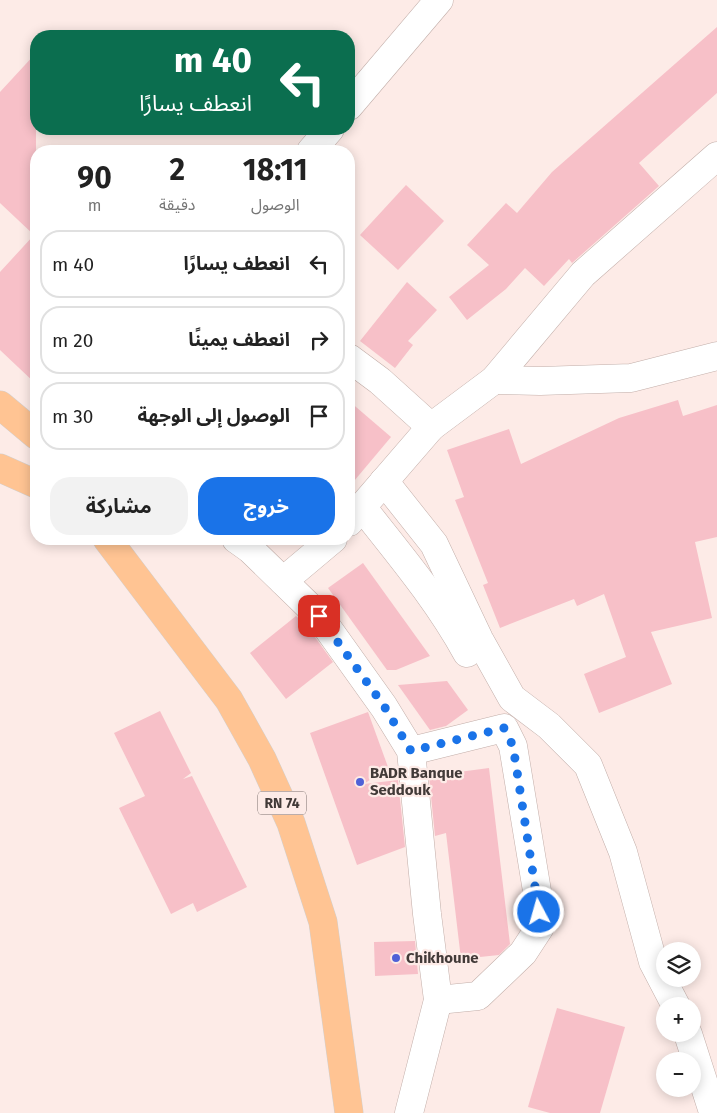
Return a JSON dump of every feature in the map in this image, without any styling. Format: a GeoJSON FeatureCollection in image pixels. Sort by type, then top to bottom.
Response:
{"type":"FeatureCollection","features":[{"type":"Feature","properties":{"kind":"main road"},"geometry":{"type":"LineString","coordinates":[[0,405],[30,430]]}},
{"type":"Feature","properties":{"kind":"main road"},"geometry":{"type":"LineString","coordinates":[[0,468],[30,481]]}},
{"type":"Feature","properties":{"kind":"main road","name":"RN 74"},"geometry":{"type":"LineString","coordinates":[[112,545],[229,700],[262,759],[291,822],[323,922],[349,1113]]}},
{"type":"Feature","properties":{"kind":"street"},"geometry":{"type":"LineString","coordinates":[[355,99],[439,0]]}},
{"type":"Feature","properties":{"kind":"street"},"geometry":{"type":"LineString","coordinates":[[316,145],[325,135]]}},
{"type":"Feature","properties":{"kind":"street"},"geometry":{"type":"LineString","coordinates":[[438,1000],[478,996],[523,953],[540,926],[538,897],[513,746],[494,701],[451,623],[408,564],[355,514],[431,427],[494,380],[584,274],[717,156]]}},
{"type":"Feature","properties":{"kind":"street"},"geometry":{"type":"LineString","coordinates":[[494,380],[540,381],[631,378],[717,356]]}},
{"type":"Feature","properties":{"kind":"street"},"geometry":{"type":"LineString","coordinates":[[355,362],[380,381],[431,427]]}},
{"type":"Feature","properties":{"kind":"street"},"geometry":{"type":"LineString","coordinates":[[384,481],[434,544],[479,639],[512,698],[549,726],[588,766],[622,852],[654,962],[672,997]]}},
{"type":"Feature","properties":{"kind":"street"},"geometry":{"type":"LineString","coordinates":[[244,545],[319,616],[384,706],[411,751],[427,914],[438,1000],[409,1113]]}},
{"type":"Feature","properties":{"kind":"street"},"geometry":{"type":"LineString","coordinates":[[283,581],[326,545]]}},
{"type":"Feature","properties":{"kind":"street"},"geometry":{"type":"LineString","coordinates":[[411,751],[504,728]]}},
{"type":"Feature","properties":{"kind":"street"},"geometry":{"type":"LineString","coordinates":[[690,1042],[712,1113],[717,1111]]}},
{"type":"Feature","properties":{"kind":"building"},"geometry":{"type":"Polygon","coordinates":[[[717,27],[717,93],[639,163],[659,186],[572,263],[569,259],[544,286],[525,268],[506,289],[467,320],[449,297],[489,265],[467,245],[506,203],[517,213],[552,172],[717,27]]]}},
{"type":"Feature","properties":{"kind":"building"},"geometry":{"type":"Polygon","coordinates":[[[30,60],[30,135],[36,135],[36,145],[30,145],[30,231],[0,203],[0,92],[30,60]]]}},
{"type":"Feature","properties":{"kind":"building"},"geometry":{"type":"Polygon","coordinates":[[[406,185],[444,221],[398,270],[360,235],[406,185]]]}},
{"type":"Feature","properties":{"kind":"building"},"geometry":{"type":"Polygon","coordinates":[[[30,239],[30,378],[0,350],[0,272],[30,239]]]}},
{"type":"Feature","properties":{"kind":"building"},"geometry":{"type":"Polygon","coordinates":[[[407,282],[437,310],[408,341],[413,345],[395,368],[360,341],[407,282]]]}},
{"type":"Feature","properties":{"kind":"building"},"geometry":{"type":"Polygon","coordinates":[[[678,400],[683,416],[717,405],[717,537],[695,542],[712,618],[651,632],[672,684],[599,713],[584,674],[626,657],[604,594],[577,606],[574,599],[500,628],[483,585],[488,583],[455,500],[464,497],[447,450],[509,429],[521,464],[619,418],[678,400]]]}},
{"type":"Feature","properties":{"kind":"building"},"geometry":{"type":"Polygon","coordinates":[[[355,406],[391,437],[355,480],[355,406]]]}},
{"type":"Feature","properties":{"kind":"building"},"geometry":{"type":"Polygon","coordinates":[[[363,563],[430,656],[396,670],[387,670],[328,588],[363,563]]]}},
{"type":"Feature","properties":{"kind":"building"},"geometry":{"type":"Polygon","coordinates":[[[296,616],[307,626],[333,662],[286,699],[250,653],[296,616]]]}},
{"type":"Feature","properties":{"kind":"building"},"geometry":{"type":"Polygon","coordinates":[[[447,681],[468,710],[446,726],[430,730],[398,685],[447,681]]]}},
{"type":"Feature","properties":{"kind":"building"},"geometry":{"type":"Polygon","coordinates":[[[160,711],[191,773],[183,779],[192,776],[247,887],[197,912],[193,903],[171,914],[119,808],[145,796],[114,733],[160,711]]]}},
{"type":"Feature","properties":{"kind":"building","name":"BADR Banque Seddouk"},"geometry":{"type":"Polygon","coordinates":[[[368,712],[388,767],[364,784],[398,780],[405,847],[357,865],[310,733],[368,712]]]}},
{"type":"Feature","properties":{"kind":"building"},"geometry":{"type":"Polygon","coordinates":[[[489,768],[510,944],[499,955],[461,959],[446,833],[435,836],[429,776],[489,768]]]}},
{"type":"Feature","properties":{"kind":"building","name":"Chikhoune"},"geometry":{"type":"Polygon","coordinates":[[[415,941],[418,974],[375,976],[374,942],[415,941]]]}},
{"type":"Feature","properties":{"kind":"building"},"geometry":{"type":"Polygon","coordinates":[[[557,1008],[625,1027],[600,1113],[550,1113],[528,1107],[557,1008]]]}},
{"type":"Feature","properties":{"kind":"place","name":"BADR Banque Seddouk"},"geometry":{"type":"Point","coordinates":[360,782]}},
{"type":"Feature","properties":{"kind":"place","name":"Chikhoune"},"geometry":{"type":"Point","coordinates":[396,958]}},
{"type":"Feature","properties":{"kind":"route"},"geometry":{"type":"LineString","coordinates":[[319,616],[384,706],[411,751],[443,744],[488,730],[504,728],[513,746],[539,912]]}}]}
